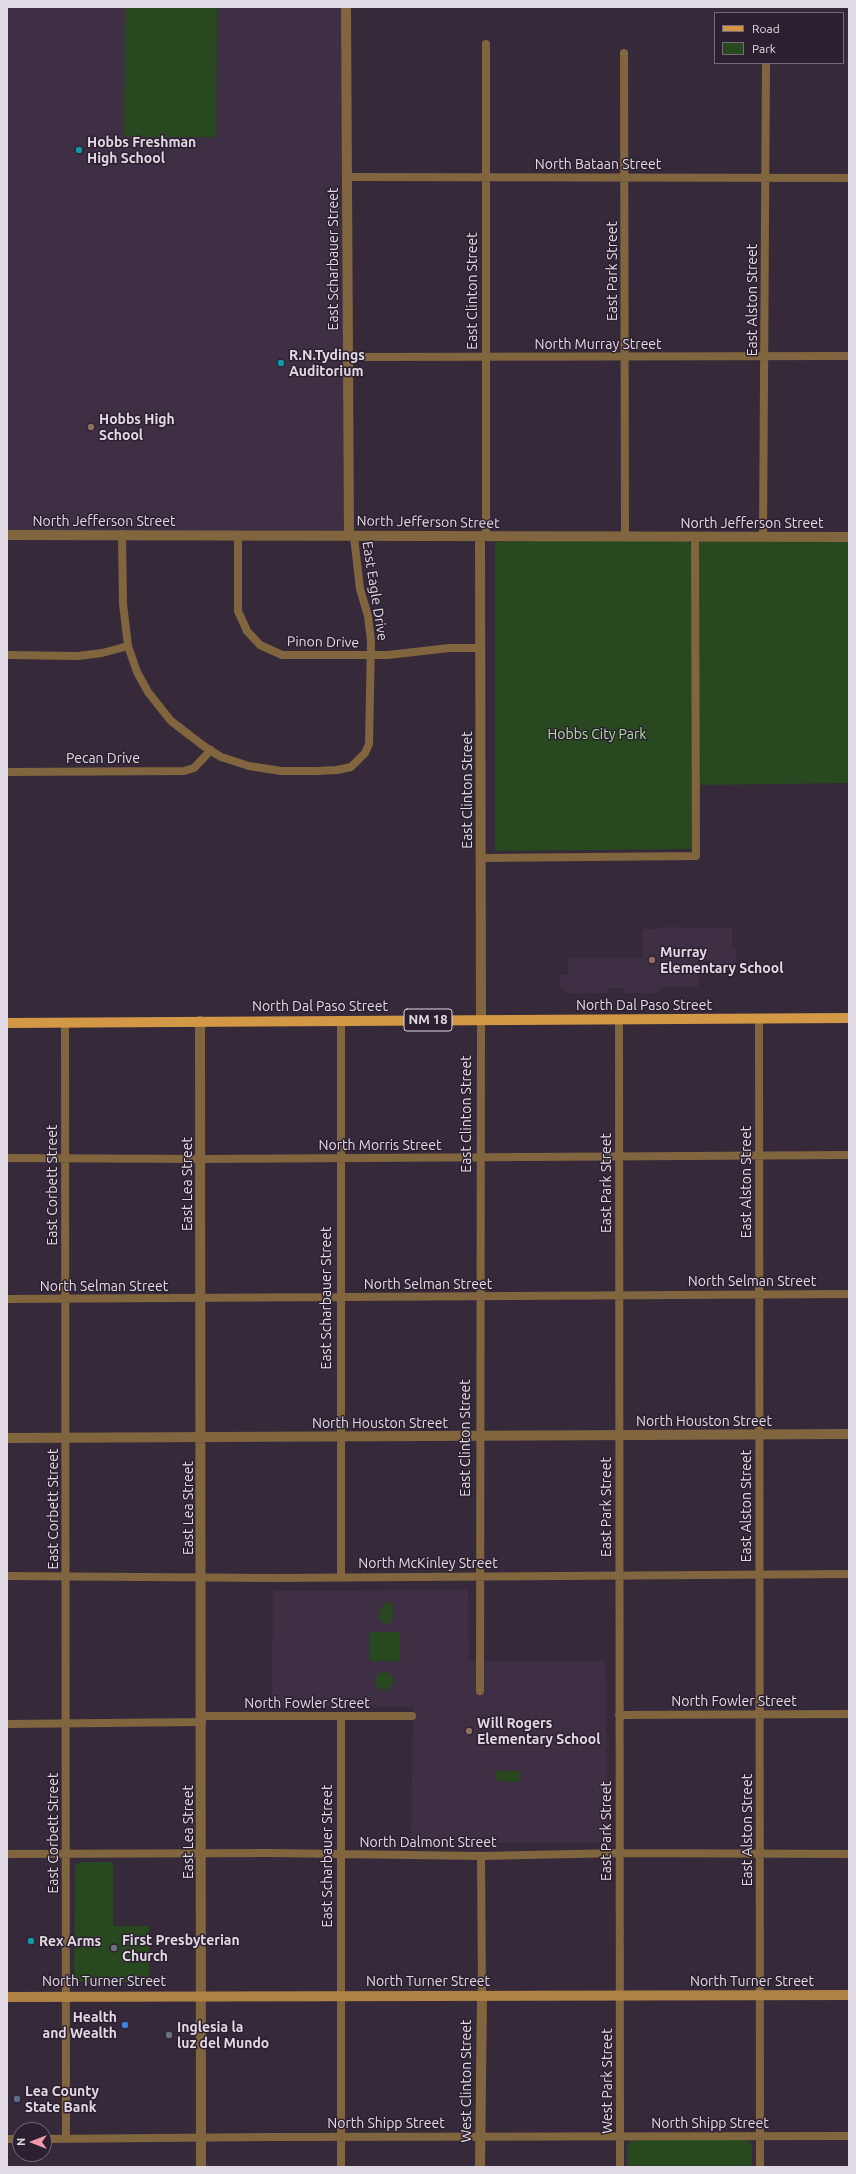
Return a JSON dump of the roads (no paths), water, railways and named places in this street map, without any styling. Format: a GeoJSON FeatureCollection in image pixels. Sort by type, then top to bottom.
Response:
{"type":"FeatureCollection","features":[{"type":"Feature","properties":{"kind":"main road","name":"North Dal Paso Street"},"geometry":{"type":"LineString","coordinates":[[7,1023],[849,1018]]}},
{"type":"Feature","properties":{"kind":"main road","name":"North Turner Street"},"geometry":{"type":"LineString","coordinates":[[7,1997],[66,1995],[849,1995]]}},
{"type":"Feature","properties":{"kind":"street","name":"East Scharbauer Street"},"geometry":{"type":"LineString","coordinates":[[346,7],[348,357],[351,536]]}},
{"type":"Feature","properties":{"kind":"street","name":"East Clinton Street"},"geometry":{"type":"LineString","coordinates":[[480,1691],[479,1297],[481,648],[486,357],[486,44]]}},
{"type":"Feature","properties":{"kind":"street","name":"East Park Street"},"geometry":{"type":"LineString","coordinates":[[624,53],[625,537]]}},
{"type":"Feature","properties":{"kind":"street","name":"East Alston Street"},"geometry":{"type":"LineString","coordinates":[[764,537],[766,64]]}},
{"type":"Feature","properties":{"kind":"street","name":"North Bataan Street"},"geometry":{"type":"LineString","coordinates":[[347,177],[849,178]]}},
{"type":"Feature","properties":{"kind":"street","name":"North Murray Street"},"geometry":{"type":"LineString","coordinates":[[348,357],[849,356]]}},
{"type":"Feature","properties":{"kind":"street","name":"North Jefferson Street"},"geometry":{"type":"LineString","coordinates":[[7,535],[122,534],[483,537],[849,537]]}},
{"type":"Feature","properties":{"kind":"street","name":"East Eagle Drive"},"geometry":{"type":"LineString","coordinates":[[122,534],[123,604],[128,646],[138,672],[151,696],[171,721],[211,750],[249,766],[281,771],[337,770],[350,767],[365,753],[369,744],[371,655],[368,616],[360,590],[351,536]]}},
{"type":"Feature","properties":{"kind":"street","name":"Pinon Drive"},"geometry":{"type":"LineString","coordinates":[[238,535],[238,611],[247,631],[260,645],[282,655],[388,655],[449,648],[481,648]]}},
{"type":"Feature","properties":{"kind":"street"},"geometry":{"type":"LineString","coordinates":[[481,858],[696,856],[695,537]]}},
{"type":"Feature","properties":{"kind":"street"},"geometry":{"type":"LineString","coordinates":[[7,655],[90,654],[102,653],[128,646]]}},
{"type":"Feature","properties":{"kind":"street","name":"Pecan Drive"},"geometry":{"type":"LineString","coordinates":[[7,772],[184,771],[194,768],[211,750]]}},
{"type":"Feature","properties":{"kind":"street","name":"East Alston Street"},"geometry":{"type":"LineString","coordinates":[[759,1018],[758,1435],[760,2167]]}},
{"type":"Feature","properties":{"kind":"street","name":"East Park Street"},"geometry":{"type":"LineString","coordinates":[[619,1019],[620,1995]]}},
{"type":"Feature","properties":{"kind":"street","name":"East Scharbauer Street"},"geometry":{"type":"LineString","coordinates":[[341,1020],[341,1576]]}},
{"type":"Feature","properties":{"kind":"street","name":"East Lea Street"},"geometry":{"type":"LineString","coordinates":[[200,1021],[202,1159],[200,1299],[202,1437],[201,2167]]}},
{"type":"Feature","properties":{"kind":"street","name":"East Corbett Street"},"geometry":{"type":"LineString","coordinates":[[65,1023],[66,2139]]}},
{"type":"Feature","properties":{"kind":"street","name":"North Morris Street"},"geometry":{"type":"LineString","coordinates":[[7,1158],[202,1159],[759,1154],[849,1155]]}},
{"type":"Feature","properties":{"kind":"street","name":"North Selman Street"},"geometry":{"type":"LineString","coordinates":[[7,1299],[849,1294]]}},
{"type":"Feature","properties":{"kind":"street","name":"North Houston Street"},"geometry":{"type":"LineString","coordinates":[[7,1438],[849,1434]]}},
{"type":"Feature","properties":{"kind":"street","name":"North McKinley Street"},"geometry":{"type":"LineString","coordinates":[[7,1576],[759,1576],[849,1574]]}},
{"type":"Feature","properties":{"kind":"street","name":"North Fowler Street"},"geometry":{"type":"LineString","coordinates":[[619,1715],[849,1714]]}},
{"type":"Feature","properties":{"kind":"street","name":"North Fowler Street"},"geometry":{"type":"LineString","coordinates":[[7,1724],[412,1716]]}},
{"type":"Feature","properties":{"kind":"street","name":"East Scharbauer Street"},"geometry":{"type":"LineString","coordinates":[[341,1717],[341,2167]]}},
{"type":"Feature","properties":{"kind":"street","name":"North Dalmont Street"},"geometry":{"type":"LineString","coordinates":[[7,1854],[481,1856],[619,1853],[849,1854]]}},
{"type":"Feature","properties":{"kind":"street"},"geometry":{"type":"LineString","coordinates":[[481,1856],[482,1995]]}},
{"type":"Feature","properties":{"kind":"street","name":"West Clinton Street"},"geometry":{"type":"LineString","coordinates":[[480,2167],[482,1995]]}},
{"type":"Feature","properties":{"kind":"street","name":"West Park Street"},"geometry":{"type":"LineString","coordinates":[[620,1995],[620,2167]]}},
{"type":"Feature","properties":{"kind":"street","name":"North Shipp Street"},"geometry":{"type":"LineString","coordinates":[[52,2139],[341,2136],[849,2136]]}},
{"type":"Feature","properties":{"kind":"place","name":"Hobbs Freshman High School"},"geometry":{"type":"Point","coordinates":[79,150]}},
{"type":"Feature","properties":{"kind":"place","name":"R.N.Tydings Auditorium"},"geometry":{"type":"Point","coordinates":[281,363]}},
{"type":"Feature","properties":{"kind":"place","name":"Hobbs High School"},"geometry":{"type":"Point","coordinates":[91,427]}},
{"type":"Feature","properties":{"kind":"place","name":"Murray Elementary School"},"geometry":{"type":"Point","coordinates":[652,960]}},
{"type":"Feature","properties":{"kind":"place","name":"Will Rogers Elementary School"},"geometry":{"type":"Point","coordinates":[469,1731]}},
{"type":"Feature","properties":{"kind":"place","name":"Rex Arms"},"geometry":{"type":"Point","coordinates":[31,1941]}},
{"type":"Feature","properties":{"kind":"place","name":"First Presbyterian Church"},"geometry":{"type":"Point","coordinates":[114,1948]}},
{"type":"Feature","properties":{"kind":"place","name":"Health and Wealth"},"geometry":{"type":"Point","coordinates":[125,2025]}},
{"type":"Feature","properties":{"kind":"place","name":"Inglesia la luz del Mundo"},"geometry":{"type":"Point","coordinates":[169,2035]}},
{"type":"Feature","properties":{"kind":"place","name":"Lea County State Bank"},"geometry":{"type":"Point","coordinates":[17,2099]}},
{"type":"Feature","properties":{"kind":"park label","name":"Hobbs City Park"},"geometry":{"type":"Point","coordinates":[597,734]}}]}
